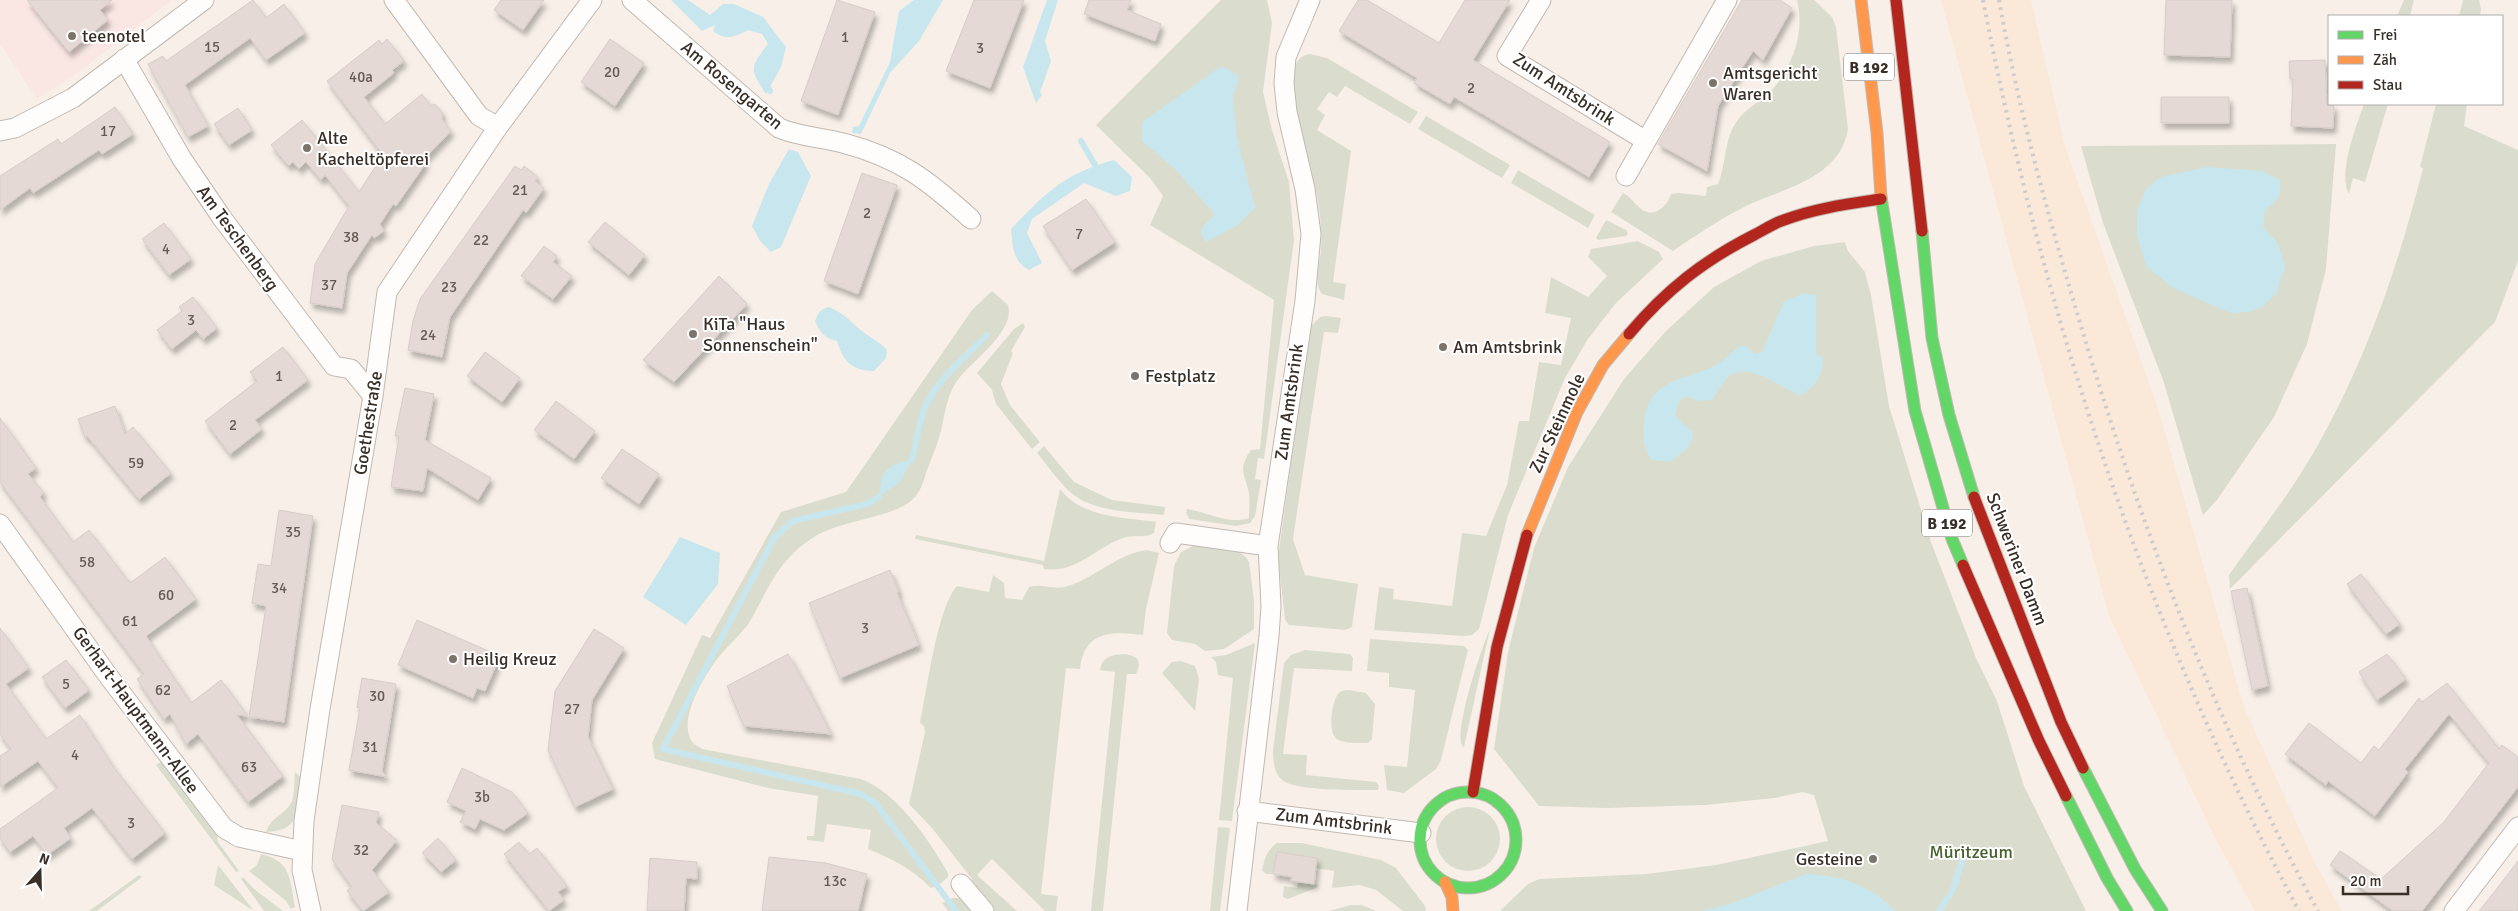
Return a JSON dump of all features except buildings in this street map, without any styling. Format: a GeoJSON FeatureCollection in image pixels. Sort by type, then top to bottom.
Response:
{"type":"FeatureCollection","features":[{"type":"Feature","properties":{"kind":"main road","name":"B 192"},"geometry":{"type":"LineString","coordinates":[[1861,0],[1915,411],[1952,540],[2039,741],[2107,878],[2127,911]]}},
{"type":"Feature","properties":{"kind":"main road","name":"Schweriner Damm"},"geometry":{"type":"LineString","coordinates":[[1896,0],[1914,195],[1932,338],[1949,415],[1977,506],[2061,722],[2135,870],[2162,911]]}},
{"type":"Feature","properties":{"kind":"main road","name":"Zur Steinmole"},"geometry":{"type":"LineString","coordinates":[[1473,792],[1497,647],[1523,544],[1577,412],[1604,365],[1648,311],[1687,276],[1715,256],[1784,220],[1832,206],[1886,199]]}},
{"type":"Feature","properties":{"kind":"main road"},"geometry":{"type":"LineString","coordinates":[[1473,792],[1496,800],[1512,818],[1517,840],[1511,862],[1500,876],[1483,886],[1471,888],[1445,882],[1434,874],[1425,861],[1420,833],[1430,810],[1439,802],[1455,794],[1473,792]]}},
{"type":"Feature","properties":{"kind":"main road"},"geometry":{"type":"LineString","coordinates":[[1445,882],[1452,898],[1452,911]]}},
{"type":"Feature","properties":{"kind":"main road"},"geometry":{"type":"LineString","coordinates":[[1476,897],[1483,886]]}},
{"type":"Feature","properties":{"kind":"street"},"geometry":{"type":"LineString","coordinates":[[0,131],[15,128],[73,98],[204,0]]}},
{"type":"Feature","properties":{"kind":"street"},"geometry":{"type":"LineString","coordinates":[[394,0],[479,116],[498,127]]}},
{"type":"Feature","properties":{"kind":"street","name":"Goethestraße"},"geometry":{"type":"LineString","coordinates":[[310,909],[302,870],[302,851],[320,709],[373,396],[387,292],[498,127],[592,0]]}},
{"type":"Feature","properties":{"kind":"street","name":"Am Rosengarten"},"geometry":{"type":"LineString","coordinates":[[632,0],[779,128],[799,135],[841,142],[885,156],[930,182],[971,219]]}},
{"type":"Feature","properties":{"kind":"street","name":"Zum Amtsbrink"},"geometry":{"type":"LineString","coordinates":[[1237,911],[1247,811],[1269,636],[1271,606],[1268,546],[1305,301],[1311,234],[1306,189],[1287,112],[1284,83],[1286,57],[1310,0]]}},
{"type":"Feature","properties":{"kind":"street","name":"Zum Amtsbrink"},"geometry":{"type":"LineString","coordinates":[[1541,0],[1507,56],[1646,141]]}},
{"type":"Feature","properties":{"kind":"street"},"geometry":{"type":"LineString","coordinates":[[1626,176],[1727,0]]}},
{"type":"Feature","properties":{"kind":"street","name":"Am Teschenberg"},"geometry":{"type":"LineString","coordinates":[[124,59],[182,159],[254,263],[334,366],[351,369],[373,396]]}},
{"type":"Feature","properties":{"kind":"street","name":"Gerhart-Hauptmann-Allee"},"geometry":{"type":"LineString","coordinates":[[0,524],[109,677],[224,828],[239,837],[302,851]]}},
{"type":"Feature","properties":{"kind":"street"},"geometry":{"type":"LineString","coordinates":[[1170,543],[1176,532],[1268,546]]}},
{"type":"Feature","properties":{"kind":"street","name":"Zum Amtsbrink"},"geometry":{"type":"LineString","coordinates":[[1247,811],[1420,833]]}},
{"type":"Feature","properties":{"kind":"street"},"geometry":{"type":"LineString","coordinates":[[2454,911],[2518,827]]}},
{"type":"Feature","properties":{"kind":"street"},"geometry":{"type":"LineString","coordinates":[[961,884],[984,911]]}},
{"type":"Feature","properties":{"kind":"shaded area"},"geometry":{"type":"Polygon","coordinates":[[[0,0],[172,0],[71,78],[37,99],[0,44],[0,0]]]}},
{"type":"Feature","properties":{"kind":"shaded area"},"geometry":{"type":"Polygon","coordinates":[[[1941,0],[2031,0],[2065,146],[2158,408],[2244,707],[2314,861],[2342,911],[2255,911],[2217,842],[2109,616],[1941,0]]]}},
{"type":"Feature","properties":{"kind":"green space"},"geometry":{"type":"Polygon","coordinates":[[[1221,0],[1267,0],[1272,23],[1263,92],[1272,130],[1289,182],[1294,240],[1264,459],[1258,458],[1255,479],[1261,480],[1255,516],[1250,523],[1236,526],[1189,519],[1186,512],[1187,509],[1233,520],[1249,518],[1249,493],[1243,467],[1251,450],[1260,449],[1274,300],[1150,225],[1163,196],[1150,178],[1096,125],[1221,0]]]}},
{"type":"Feature","properties":{"kind":"green space"},"geometry":{"type":"Polygon","coordinates":[[[1797,0],[1814,0],[1832,17],[1836,27],[1848,129],[1843,146],[1834,160],[1808,180],[1744,207],[1673,251],[1611,212],[1623,193],[1643,210],[1653,212],[1666,204],[1671,194],[1706,196],[1707,187],[1718,184],[1729,138],[1735,124],[1743,114],[1772,90],[1791,59],[1798,36],[1799,12],[1797,0]]]}},
{"type":"Feature","properties":{"kind":"green space"},"geometry":{"type":"Polygon","coordinates":[[[2404,0],[2414,0],[2410,15],[2397,15],[2404,0]]]}},
{"type":"Feature","properties":{"kind":"green space"},"geometry":{"type":"Polygon","coordinates":[[[2463,0],[2479,0],[2480,15],[2459,15],[2463,0]]]}},
{"type":"Feature","properties":{"kind":"green space"},"geometry":{"type":"Polygon","coordinates":[[[1310,54],[1327,58],[1418,112],[1410,124],[1345,86],[1337,97],[1329,92],[1317,109],[1325,115],[1317,130],[1351,151],[1333,282],[1346,284],[1344,300],[1322,294],[1317,281],[1321,246],[1320,213],[1299,123],[1293,86],[1294,71],[1299,59],[1310,54]]]}},
{"type":"Feature","properties":{"kind":"green space"},"geometry":{"type":"Polygon","coordinates":[[[2364,105],[2388,105],[2365,182],[2353,178],[2349,194],[2345,174],[2353,136],[2364,105]]]}},
{"type":"Feature","properties":{"kind":"green space"},"geometry":{"type":"Polygon","coordinates":[[[2436,105],[2467,105],[2464,126],[2518,150],[2518,261],[2495,322],[2230,589],[2229,575],[2309,460],[2337,410],[2352,377],[2367,343],[2392,275],[2423,168],[2420,167],[2436,105]]]}},
{"type":"Feature","properties":{"kind":"green space"},"geometry":{"type":"Polygon","coordinates":[[[1426,116],[1510,165],[1502,178],[1418,129],[1426,116]]]}},
{"type":"Feature","properties":{"kind":"green space"},"geometry":{"type":"Polygon","coordinates":[[[2336,144],[2326,269],[2307,344],[2274,417],[2217,500],[2203,515],[2163,380],[2103,223],[2081,146],[2336,144]]]}},
{"type":"Feature","properties":{"kind":"green space"},"geometry":{"type":"Polygon","coordinates":[[[1518,170],[1595,215],[1588,228],[1511,183],[1518,170]]]}},
{"type":"Feature","properties":{"kind":"green space"},"geometry":{"type":"Polygon","coordinates":[[[1606,220],[1626,230],[1628,234],[1626,236],[1598,240],[1596,238],[1606,220]]]}},
{"type":"Feature","properties":{"kind":"green space"},"geometry":{"type":"Polygon","coordinates":[[[1638,241],[1659,252],[1663,259],[1616,303],[1588,339],[1565,378],[1508,515],[1479,629],[1472,635],[1463,636],[1374,630],[1379,587],[1394,589],[1393,599],[1452,606],[1462,533],[1486,536],[1507,485],[1519,421],[1529,421],[1539,362],[1561,365],[1571,318],[1545,313],[1551,277],[1588,297],[1607,276],[1588,257],[1591,249],[1638,241]]]}},
{"type":"Feature","properties":{"kind":"green space","name":"Müritzeum"},"geometry":{"type":"Polygon","coordinates":[[[1845,242],[1848,251],[1865,272],[1871,295],[1889,406],[1931,542],[1976,658],[1997,701],[2024,786],[2086,911],[1500,911],[1528,884],[1539,879],[1646,874],[1716,865],[1828,841],[1814,795],[1802,792],[1775,798],[1705,805],[1606,808],[1539,806],[1494,749],[1508,652],[1534,548],[1568,467],[1624,379],[1666,331],[1714,287],[1761,261],[1814,246],[1845,242]]]}},
{"type":"Feature","properties":{"kind":"green space"},"geometry":{"type":"Polygon","coordinates":[[[992,291],[1008,305],[1009,315],[999,336],[964,373],[953,388],[939,438],[917,494],[912,500],[892,511],[836,527],[822,533],[811,539],[789,557],[774,577],[749,623],[721,654],[708,672],[695,697],[688,722],[688,734],[693,743],[702,749],[861,779],[874,785],[911,818],[948,873],[948,877],[940,884],[931,888],[902,865],[868,849],[871,830],[827,824],[824,842],[807,840],[807,836],[814,836],[818,796],[768,788],[655,759],[652,743],[702,635],[710,638],[781,512],[846,492],[972,310],[992,291]]]}},
{"type":"Feature","properties":{"kind":"green space"},"geometry":{"type":"Polygon","coordinates":[[[1320,317],[1341,318],[1338,333],[1324,332],[1293,539],[1305,575],[1358,584],[1352,627],[1346,630],[1289,625],[1285,620],[1278,557],[1310,327],[1320,317]]]}},
{"type":"Feature","properties":{"kind":"green space"},"geometry":{"type":"Polygon","coordinates":[[[1023,323],[1025,327],[1011,351],[1013,353],[1001,384],[1010,405],[1040,442],[1032,449],[996,404],[992,390],[977,373],[1014,329],[1023,323]]]}},
{"type":"Feature","properties":{"kind":"green space"},"geometry":{"type":"Polygon","coordinates":[[[1044,446],[1074,482],[1112,500],[1165,507],[1164,515],[1102,508],[1080,499],[1066,488],[1037,453],[1044,446]]]}},
{"type":"Feature","properties":{"kind":"green space"},"geometry":{"type":"Polygon","coordinates":[[[1060,489],[1069,499],[1091,511],[1117,517],[1156,522],[1154,533],[1127,537],[1116,541],[1077,563],[1056,569],[1044,569],[1043,565],[915,539],[916,535],[1044,561],[1060,489]]]}},
{"type":"Feature","properties":{"kind":"green space"},"geometry":{"type":"Polygon","coordinates":[[[1195,545],[1218,546],[1233,550],[1240,553],[1249,562],[1254,601],[1254,629],[1224,649],[1205,651],[1195,644],[1172,640],[1167,633],[1174,566],[1181,552],[1195,545]]]}},
{"type":"Feature","properties":{"kind":"green space"},"geometry":{"type":"Polygon","coordinates":[[[1147,550],[1159,553],[1146,609],[1143,635],[1121,633],[1102,636],[1094,640],[1087,647],[1080,669],[1066,668],[1041,894],[1058,896],[1056,911],[1045,911],[992,859],[977,875],[1017,911],[993,911],[969,883],[972,879],[932,828],[909,804],[925,732],[924,726],[920,723],[930,671],[938,631],[950,597],[957,586],[989,592],[993,575],[1004,583],[1005,598],[1022,600],[1029,587],[1058,588],[1068,586],[1126,556],[1147,550]]]}},
{"type":"Feature","properties":{"kind":"green space"},"geometry":{"type":"Polygon","coordinates":[[[1490,629],[1464,747],[1462,746],[1461,737],[1465,707],[1475,670],[1490,629]]]}},
{"type":"Feature","properties":{"kind":"green space"},"geometry":{"type":"Polygon","coordinates":[[[1370,639],[1464,646],[1468,650],[1441,760],[1436,769],[1404,793],[1387,790],[1384,765],[1407,767],[1415,690],[1389,687],[1389,673],[1367,671],[1370,639]]]}},
{"type":"Feature","properties":{"kind":"green space"},"geometry":{"type":"Polygon","coordinates":[[[1255,643],[1232,821],[1219,820],[1233,678],[1218,675],[1216,662],[1211,657],[1226,655],[1255,643]]]}},
{"type":"Feature","properties":{"kind":"green space"},"geometry":{"type":"Polygon","coordinates":[[[1305,650],[1350,654],[1353,658],[1352,671],[1294,668],[1283,754],[1307,755],[1306,775],[1376,782],[1379,786],[1378,790],[1304,787],[1285,782],[1278,776],[1273,750],[1284,663],[1291,655],[1305,650]]]}},
{"type":"Feature","properties":{"kind":"green space"},"geometry":{"type":"Polygon","coordinates":[[[1124,654],[1138,660],[1139,665],[1136,674],[1127,674],[1103,911],[1091,911],[1115,672],[1100,670],[1105,659],[1124,654]]]}},
{"type":"Feature","properties":{"kind":"green space"},"geometry":{"type":"Polygon","coordinates":[[[1181,661],[1195,666],[1199,679],[1195,711],[1162,673],[1172,662],[1181,661]]]}},
{"type":"Feature","properties":{"kind":"green space"},"geometry":{"type":"Polygon","coordinates":[[[1343,690],[1366,693],[1375,704],[1372,739],[1368,743],[1344,742],[1337,739],[1332,730],[1331,717],[1336,698],[1343,690]]]}},
{"type":"Feature","properties":{"kind":"green space"},"geometry":{"type":"Polygon","coordinates":[[[161,762],[166,763],[216,831],[218,842],[239,871],[236,872],[156,765],[161,762]]]}},
{"type":"Feature","properties":{"kind":"green space"},"geometry":{"type":"Polygon","coordinates":[[[295,772],[302,778],[299,808],[296,816],[287,827],[278,831],[266,832],[272,822],[292,801],[295,772]]]}},
{"type":"Feature","properties":{"kind":"green space"},"geometry":{"type":"Polygon","coordinates":[[[1462,807],[1474,807],[1491,816],[1498,827],[1500,839],[1498,851],[1491,862],[1474,871],[1462,871],[1450,866],[1441,857],[1436,845],[1436,833],[1441,821],[1450,812],[1462,807]]]}},
{"type":"Feature","properties":{"kind":"green space"},"geometry":{"type":"Polygon","coordinates":[[[1218,827],[1230,828],[1220,911],[1210,911],[1218,827]]]}},
{"type":"Feature","properties":{"kind":"green space"},"geometry":{"type":"Polygon","coordinates":[[[1277,843],[1302,843],[1381,860],[1396,868],[1425,906],[1426,911],[1403,911],[1376,890],[1360,885],[1332,888],[1334,871],[1316,868],[1317,858],[1277,852],[1273,874],[1266,874],[1262,870],[1265,858],[1270,849],[1277,843]]]}},
{"type":"Feature","properties":{"kind":"green space"},"geometry":{"type":"Polygon","coordinates":[[[261,854],[279,862],[288,873],[295,907],[291,909],[286,901],[249,871],[257,865],[261,854]]]}},
{"type":"Feature","properties":{"kind":"green space"},"geometry":{"type":"Polygon","coordinates":[[[218,865],[254,911],[214,885],[218,865]]]}},
{"type":"Feature","properties":{"kind":"green space"},"geometry":{"type":"Polygon","coordinates":[[[139,875],[142,877],[97,911],[89,911],[139,875]]]}},
{"type":"Feature","properties":{"kind":"green space"},"geometry":{"type":"Polygon","coordinates":[[[243,877],[254,889],[283,911],[264,911],[241,879],[243,877]]]}},
{"type":"Feature","properties":{"kind":"green space"},"geometry":{"type":"Polygon","coordinates":[[[1298,882],[1318,885],[1318,887],[1288,899],[1283,897],[1284,886],[1297,888],[1298,882]]]}},
{"type":"Feature","properties":{"kind":"green space"},"geometry":{"type":"Polygon","coordinates":[[[953,898],[961,898],[975,911],[948,911],[942,903],[953,898]]]}},
{"type":"Feature","properties":{"kind":"green space"},"geometry":{"type":"Polygon","coordinates":[[[1351,905],[1362,905],[1376,911],[1329,911],[1351,905]]]}},
{"type":"Feature","properties":{"kind":"water"},"geometry":{"type":"Polygon","coordinates":[[[671,0],[688,0],[710,15],[723,4],[734,4],[763,17],[786,47],[781,67],[766,94],[754,73],[755,63],[768,44],[762,34],[748,30],[735,36],[726,37],[713,31],[715,25],[702,31],[671,0]]]}},
{"type":"Feature","properties":{"kind":"water"},"geometry":{"type":"Polygon","coordinates":[[[914,0],[943,0],[919,41],[890,73],[861,134],[852,133],[853,127],[859,126],[890,62],[899,11],[914,0]]]}},
{"type":"Feature","properties":{"kind":"water"},"geometry":{"type":"Polygon","coordinates":[[[1047,0],[1058,0],[1045,41],[1051,61],[1040,92],[1042,95],[1036,103],[1023,67],[1047,0]]]}},
{"type":"Feature","properties":{"kind":"water"},"geometry":{"type":"Polygon","coordinates":[[[1222,66],[1239,76],[1233,97],[1236,133],[1255,208],[1238,225],[1206,242],[1201,232],[1205,224],[1215,215],[1175,169],[1142,141],[1142,122],[1222,66]]]}},
{"type":"Feature","properties":{"kind":"water"},"geometry":{"type":"Polygon","coordinates":[[[789,149],[798,152],[811,176],[781,247],[771,252],[760,241],[752,226],[769,184],[789,149]]]}},
{"type":"Feature","properties":{"kind":"water"},"geometry":{"type":"Polygon","coordinates":[[[1114,160],[1132,177],[1130,191],[1116,196],[1084,183],[1032,219],[1027,233],[1042,263],[1029,270],[1023,266],[1014,253],[1011,229],[1046,195],[1068,178],[1096,165],[1114,160]]]}},
{"type":"Feature","properties":{"kind":"water"},"geometry":{"type":"Polygon","coordinates":[[[2207,167],[2262,171],[2280,180],[2279,194],[2276,201],[2265,210],[2263,227],[2278,244],[2285,267],[2276,294],[2262,307],[2248,312],[2230,313],[2173,288],[2146,266],[2137,235],[2137,211],[2147,188],[2161,177],[2207,167]]]}},
{"type":"Feature","properties":{"kind":"water"},"geometry":{"type":"Polygon","coordinates":[[[1804,293],[1816,295],[1816,354],[1823,358],[1822,370],[1814,385],[1800,396],[1764,377],[1745,372],[1736,373],[1728,377],[1712,400],[1699,401],[1686,396],[1678,403],[1675,415],[1686,427],[1692,430],[1693,436],[1688,448],[1670,462],[1652,460],[1644,443],[1644,424],[1646,410],[1656,392],[1673,382],[1715,366],[1739,346],[1746,346],[1754,354],[1762,352],[1784,301],[1804,293]]]}},
{"type":"Feature","properties":{"kind":"water"},"geometry":{"type":"Polygon","coordinates":[[[829,307],[845,316],[887,350],[886,358],[874,371],[860,369],[850,364],[842,355],[837,341],[824,335],[819,329],[815,321],[817,316],[821,310],[829,307]]]}},
{"type":"Feature","properties":{"kind":"water"},"geometry":{"type":"Polygon","coordinates":[[[904,461],[911,461],[900,482],[879,497],[884,473],[891,467],[904,461]]]}},
{"type":"Feature","properties":{"kind":"water"},"geometry":{"type":"Polygon","coordinates":[[[680,537],[720,553],[718,584],[686,625],[643,597],[680,537]]]}},
{"type":"Feature","properties":{"kind":"water"},"geometry":{"type":"Polygon","coordinates":[[[1806,874],[1843,879],[1854,883],[1875,894],[1895,911],[1701,911],[1729,904],[1806,874]]]}},
{"type":"Feature","properties":{"kind":"waterway"},"geometry":{"type":"LineString","coordinates":[[1081,141],[1095,165]]}},
{"type":"Feature","properties":{"kind":"waterway"},"geometry":{"type":"LineString","coordinates":[[911,461],[925,406],[948,373],[987,335]]}},
{"type":"Feature","properties":{"kind":"waterway"},"geometry":{"type":"LineString","coordinates":[[879,497],[867,504],[793,521],[774,538],[663,749],[861,794],[876,804],[956,911]]}},
{"type":"Feature","properties":{"kind":"waterway"},"geometry":{"type":"LineString","coordinates":[[1939,911],[1953,890],[1966,848]]}},
{"type":"Feature","properties":{"kind":"railway"},"geometry":{"type":"LineString","coordinates":[[1983,0],[2008,118],[2037,236],[2069,352],[2106,468],[2148,582],[2194,694],[2244,804],[2299,911]]}},
{"type":"Feature","properties":{"kind":"railway"},"geometry":{"type":"LineString","coordinates":[[1999,0],[2024,120],[2044,199],[2078,316],[2127,470],[2182,620],[2213,694],[2281,840],[2318,911]]}},
{"type":"Feature","properties":{"kind":"traffic: fast"},"geometry":{"type":"LineString","coordinates":[[1881,197],[1915,411],[1952,539],[1963,565]]}},
{"type":"Feature","properties":{"kind":"traffic: fast"},"geometry":{"type":"LineString","coordinates":[[1922,231],[1932,338],[1949,415],[1974,497]]}},
{"type":"Feature","properties":{"kind":"traffic: fast"},"geometry":{"type":"LineString","coordinates":[[2083,768],[2135,869],[2162,911]]}},
{"type":"Feature","properties":{"kind":"traffic: fast"},"geometry":{"type":"LineString","coordinates":[[1468,792],[1486,796],[1502,806],[1512,822],[1516,840],[1512,858],[1502,874],[1486,884],[1468,888],[1450,884],[1434,874],[1424,858],[1420,840],[1424,822],[1434,806],[1450,796],[1468,792]]}},
{"type":"Feature","properties":{"kind":"traffic: fast"},"geometry":{"type":"LineString","coordinates":[[2066,796],[2107,878],[2127,911]]}},
{"type":"Feature","properties":{"kind":"traffic: slow"},"geometry":{"type":"LineString","coordinates":[[1861,0],[1877,133],[1881,197]]}},
{"type":"Feature","properties":{"kind":"traffic: slow"},"geometry":{"type":"LineString","coordinates":[[1527,535],[1577,412],[1603,365],[1629,334]]}},
{"type":"Feature","properties":{"kind":"traffic: slow"},"geometry":{"type":"LineString","coordinates":[[1445,882],[1452,897],[1453,911]]}},
{"type":"Feature","properties":{"kind":"traffic: jam"},"geometry":{"type":"LineString","coordinates":[[1896,0],[1922,231]]}},
{"type":"Feature","properties":{"kind":"traffic: jam"},"geometry":{"type":"LineString","coordinates":[[1629,334],[1671,290],[1702,266],[1718,255],[1780,221],[1808,212],[1881,199]]}},
{"type":"Feature","properties":{"kind":"traffic: jam"},"geometry":{"type":"LineString","coordinates":[[1974,497],[2061,722],[2083,768]]}},
{"type":"Feature","properties":{"kind":"traffic: jam"},"geometry":{"type":"LineString","coordinates":[[1473,792],[1497,647],[1527,535]]}},
{"type":"Feature","properties":{"kind":"traffic: jam"},"geometry":{"type":"LineString","coordinates":[[1963,565],[2039,741],[2066,796]]}},
{"type":"Feature","properties":{"kind":"place","name":"teenotel"},"geometry":{"type":"Point","coordinates":[72,36]}},
{"type":"Feature","properties":{"kind":"place","name":"Amtsgericht Waren"},"geometry":{"type":"Point","coordinates":[1713,83]}},
{"type":"Feature","properties":{"kind":"place","name":"Alte Kacheltöpferei"},"geometry":{"type":"Point","coordinates":[307,148]}},
{"type":"Feature","properties":{"kind":"place","name":"KiTa \"Haus Sonnenschein\""},"geometry":{"type":"Point","coordinates":[693,334]}},
{"type":"Feature","properties":{"kind":"place","name":"Am Amtsbrink"},"geometry":{"type":"Point","coordinates":[1443,347]}},
{"type":"Feature","properties":{"kind":"place","name":"Festplatz"},"geometry":{"type":"Point","coordinates":[1135,376]}},
{"type":"Feature","properties":{"kind":"place","name":"Heilig Kreuz"},"geometry":{"type":"Point","coordinates":[453,659]}},
{"type":"Feature","properties":{"kind":"place","name":"Gesteine"},"geometry":{"type":"Point","coordinates":[1873,859]}}]}
